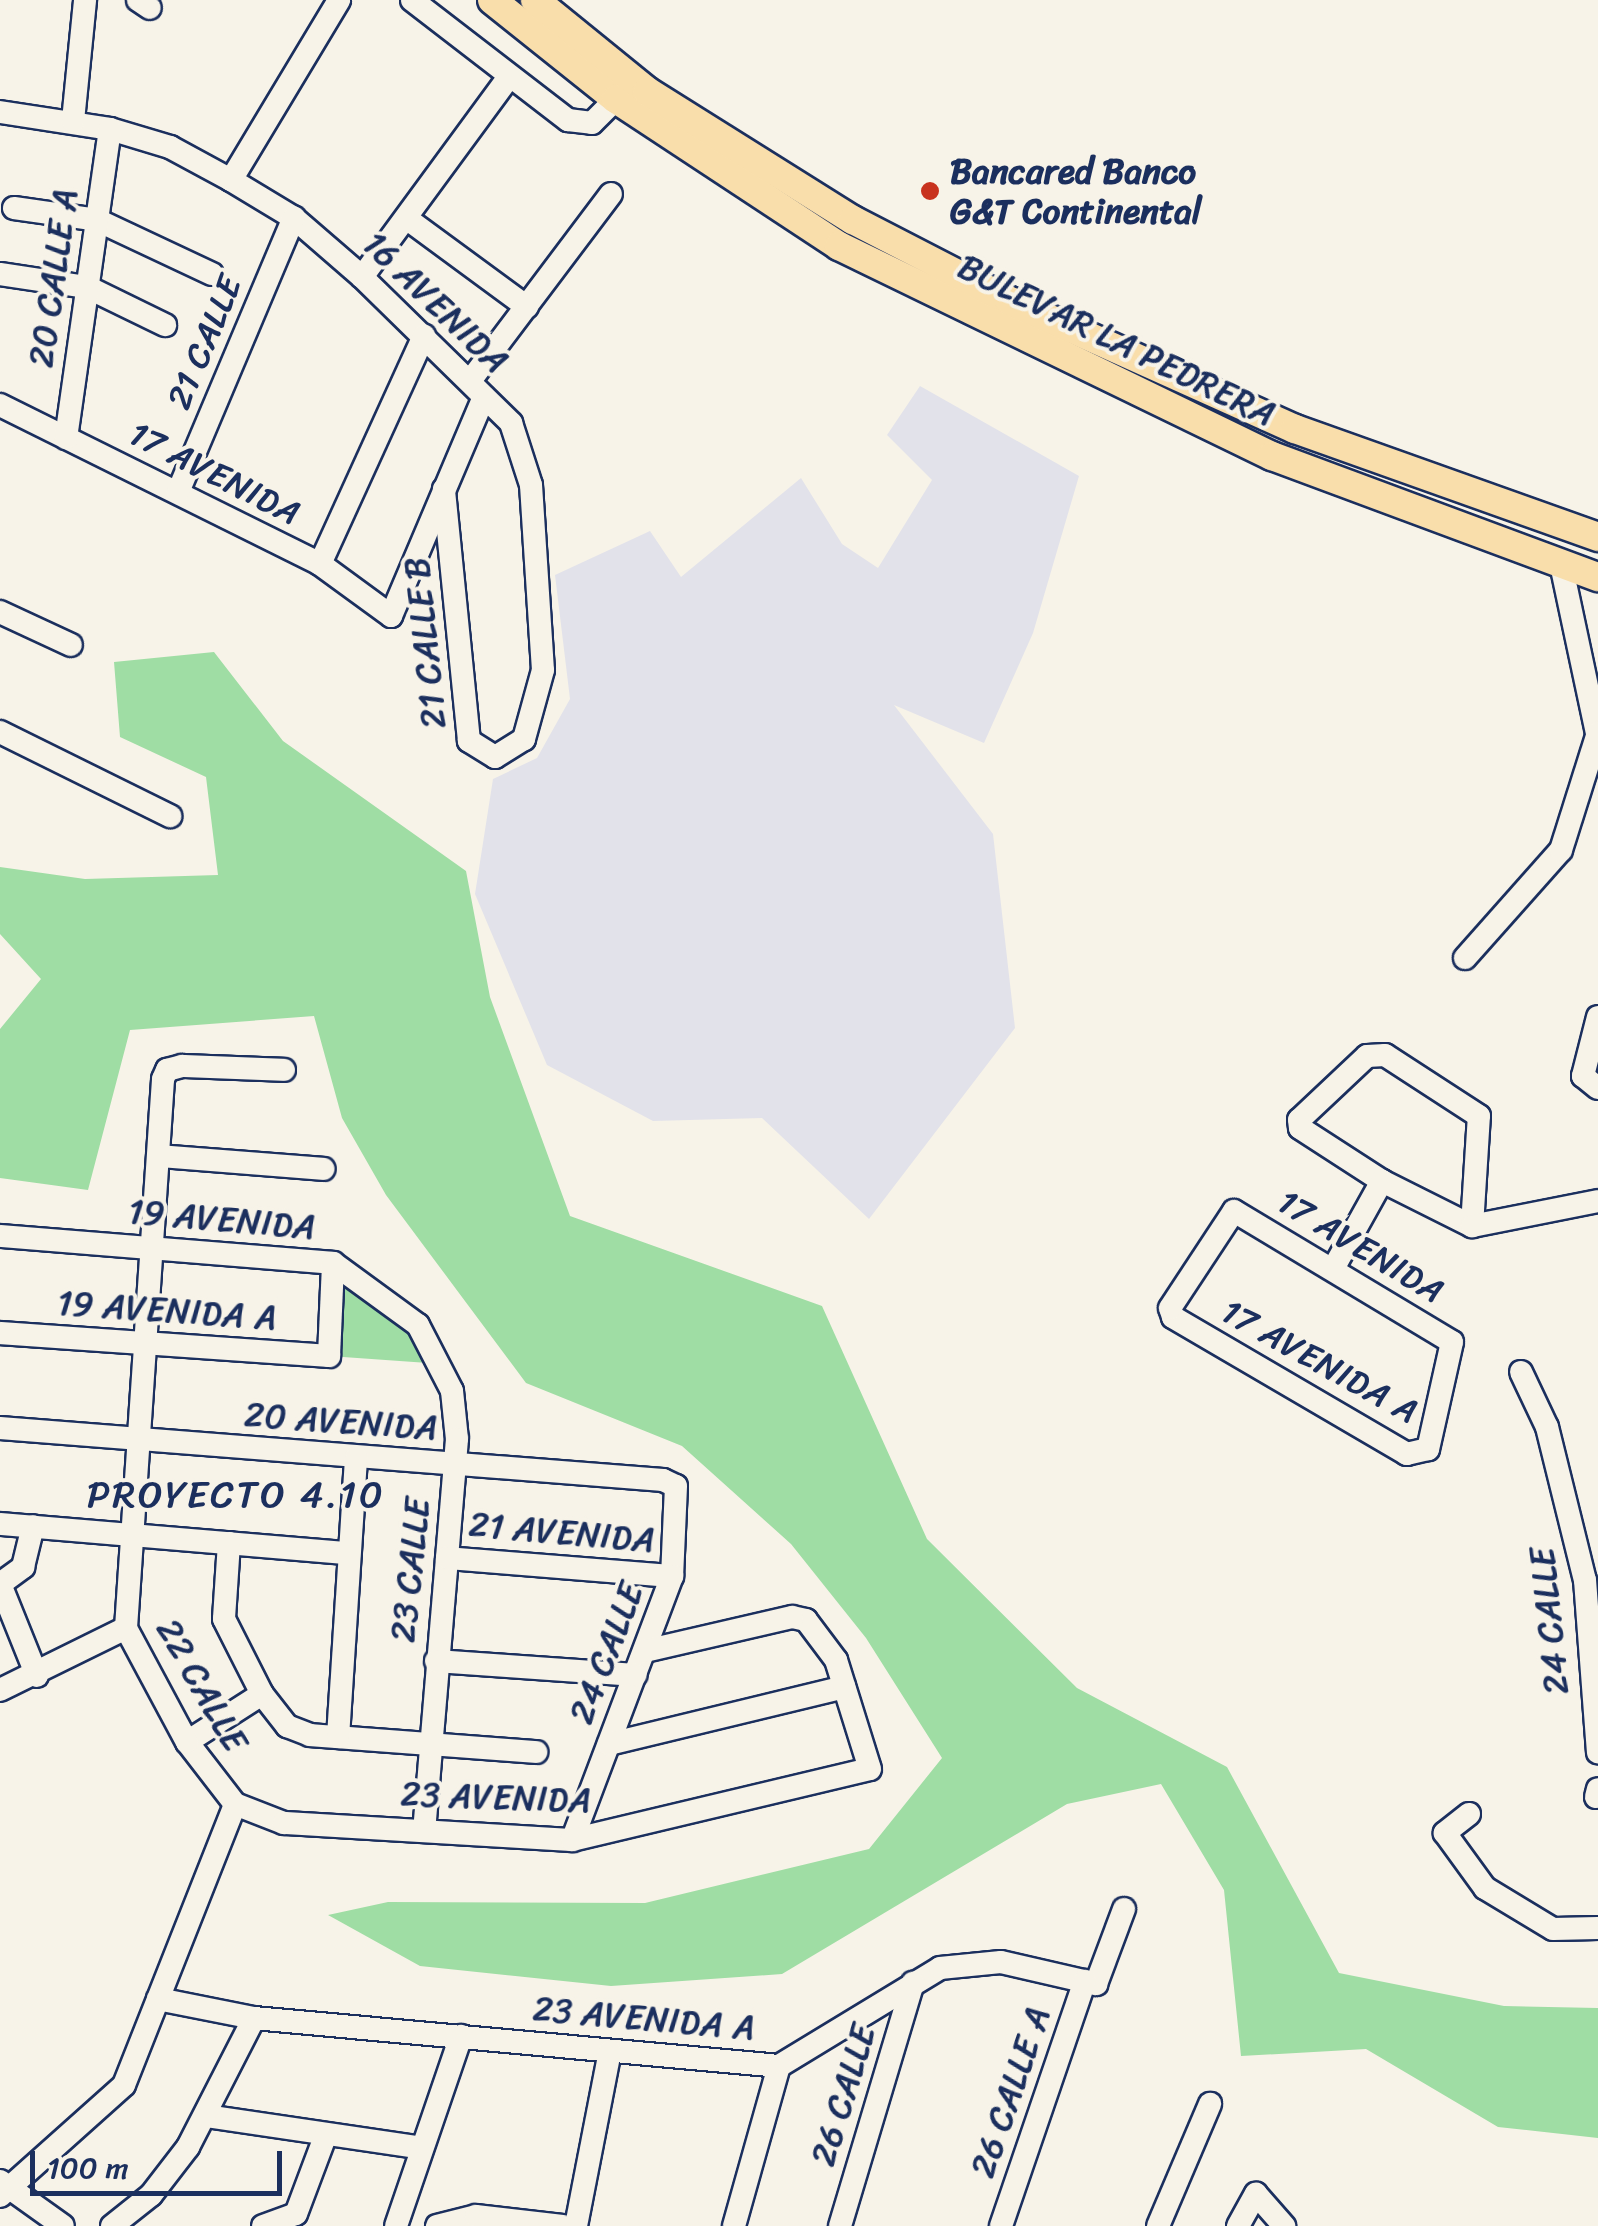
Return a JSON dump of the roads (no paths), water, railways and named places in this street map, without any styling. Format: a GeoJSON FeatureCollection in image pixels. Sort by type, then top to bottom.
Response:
{"type":"FeatureCollection","features":[{"type":"Feature","properties":{"kind":"main road","name":"BULEVAR LA PEDRERA"},"geometry":{"type":"LineString","coordinates":[[492,0],[616,98],[839,246],[1272,456],[1598,577]]}},
{"type":"Feature","properties":{"kind":"main road","name":"BULEVAR LA PEDRERA"},"geometry":{"type":"LineString","coordinates":[[535,0],[647,91],[853,220],[1010,302],[1295,429],[1598,536]]}},
{"type":"Feature","properties":{"kind":"street"},"geometry":{"type":"LineString","coordinates":[[73,121],[85,0]]}},
{"type":"Feature","properties":{"kind":"street"},"geometry":{"type":"LineString","coordinates":[[231,180],[339,0]]}},
{"type":"Feature","properties":{"kind":"street"},"geometry":{"type":"LineString","coordinates":[[412,0],[510,77],[580,124],[592,123],[616,98]]}},
{"type":"Feature","properties":{"kind":"street"},"geometry":{"type":"LineString","coordinates":[[362,277],[510,77]]}},
{"type":"Feature","properties":{"kind":"street","name":"16 AVENIDA"},"geometry":{"type":"LineString","coordinates":[[0,112],[73,121],[170,148],[294,218],[362,277],[511,423],[531,485],[543,670],[533,720],[512,750]]}},
{"type":"Feature","properties":{"kind":"street","name":"20 CALLE A"},"geometry":{"type":"LineString","coordinates":[[66,438],[110,129]]}},
{"type":"Feature","properties":{"kind":"street","name":"21 CALLE B"},"geometry":{"type":"LineString","coordinates":[[391,616],[444,489],[477,389],[527,307],[612,194]]}},
{"type":"Feature","properties":{"kind":"street"},"geometry":{"type":"LineString","coordinates":[[14,208],[97,220],[212,274]]}},
{"type":"Feature","properties":{"kind":"street","name":"21 CALLE"},"geometry":{"type":"LineString","coordinates":[[178,492],[294,218]]}},
{"type":"Feature","properties":{"kind":"street"},"geometry":{"type":"LineString","coordinates":[[406,218],[527,307]]}},
{"type":"Feature","properties":{"kind":"street"},"geometry":{"type":"LineString","coordinates":[[0,274],[88,287],[166,325]]}},
{"type":"Feature","properties":{"kind":"street"},"geometry":{"type":"LineString","coordinates":[[320,564],[424,336]]}},
{"type":"Feature","properties":{"kind":"street","name":"17 AVENIDA"},"geometry":{"type":"LineString","coordinates":[[0,405],[320,564],[391,616]]}},
{"type":"Feature","properties":{"kind":"street","name":"21 CALLE B"},"geometry":{"type":"LineString","coordinates":[[444,489],[469,741],[494,756],[512,750]]}},
{"type":"Feature","properties":{"kind":"street"},"geometry":{"type":"LineString","coordinates":[[1465,958],[1561,850],[1598,734],[1561,564]]}},
{"type":"Feature","properties":{"kind":"street"},"geometry":{"type":"LineString","coordinates":[[0,612],[71,645]]}},
{"type":"Feature","properties":{"kind":"street"},"geometry":{"type":"LineString","coordinates":[[0,732],[170,816]]}},
{"type":"Feature","properties":{"kind":"street"},"geometry":{"type":"LineString","coordinates":[[1593,1087],[1583,1076],[1598,1017]]}},
{"type":"Feature","properties":{"kind":"street"},"geometry":{"type":"LineString","coordinates":[[1472,1226],[1481,1136],[1475,1112],[1385,1055],[1367,1056],[1341,1076],[1299,1120],[1300,1128],[1382,1182],[1472,1226],[1598,1202]]}},
{"type":"Feature","properties":{"kind":"street","name":"22 CALLE"},"geometry":{"type":"LineString","coordinates":[[2,2189],[124,2085],[235,1804],[187,1742],[126,1628],[167,1070],[284,1070]]}},
{"type":"Feature","properties":{"kind":"street"},"geometry":{"type":"LineString","coordinates":[[159,1156],[323,1168]]}},
{"type":"Feature","properties":{"kind":"street"},"geometry":{"type":"LineString","coordinates":[[1334,1269],[1382,1182]]}},
{"type":"Feature","properties":{"kind":"street","name":"17 AVENIDA"},"geometry":{"type":"LineString","coordinates":[[1173,1318],[1170,1308],[1234,1211],[1452,1342],[1433,1443]]}},
{"type":"Feature","properties":{"kind":"street","name":"19 AVENIDA"},"geometry":{"type":"LineString","coordinates":[[0,1236],[333,1263],[418,1325]]}},
{"type":"Feature","properties":{"kind":"street","name":"19 AVENIDA A"},"geometry":{"type":"LineString","coordinates":[[0,1333],[329,1356],[333,1263]]}},
{"type":"Feature","properties":{"kind":"street","name":"17 AVENIDA A"},"geometry":{"type":"LineString","coordinates":[[1173,1318],[1407,1454],[1433,1443]]}},
{"type":"Feature","properties":{"kind":"street","name":"23 CALLE"},"geometry":{"type":"LineString","coordinates":[[418,1325],[452,1391],[457,1464],[436,1661],[424,1831]]}},
{"type":"Feature","properties":{"kind":"street","name":"24 CALLE"},"geometry":{"type":"LineString","coordinates":[[1521,1372],[1587,1535],[1598,1753]]}},
{"type":"Feature","properties":{"kind":"street","name":"20 AVENIDA"},"geometry":{"type":"LineString","coordinates":[[0,1428],[457,1464],[676,1486]]}},
{"type":"Feature","properties":{"kind":"street"},"geometry":{"type":"LineString","coordinates":[[338,1737],[356,1458]]}},
{"type":"Feature","properties":{"kind":"street","name":"24 CALLE"},"geometry":{"type":"LineString","coordinates":[[572,1840],[672,1576],[676,1486]]}},
{"type":"Feature","properties":{"kind":"street"},"geometry":{"type":"LineString","coordinates":[[0,1524],[349,1553]]}},
{"type":"Feature","properties":{"kind":"street"},"geometry":{"type":"LineString","coordinates":[[33,1526],[23,1567],[0,1584],[37,1676]]}},
{"type":"Feature","properties":{"kind":"street"},"geometry":{"type":"LineString","coordinates":[[229,1543],[224,1619],[262,1694],[287,1726],[338,1737],[536,1752]]}},
{"type":"Feature","properties":{"kind":"street","name":"21 AVENIDA"},"geometry":{"type":"LineString","coordinates":[[447,1558],[672,1576]]}},
{"type":"Feature","properties":{"kind":"street"},"geometry":{"type":"LineString","coordinates":[[609,1744],[844,1688],[836,1660],[801,1618],[644,1651]]}},
{"type":"Feature","properties":{"kind":"street"},"geometry":{"type":"LineString","coordinates":[[0,1690],[37,1676],[126,1628]]}},
{"type":"Feature","properties":{"kind":"street"},"geometry":{"type":"LineString","coordinates":[[436,1661],[636,1674]]}},
{"type":"Feature","properties":{"kind":"street","name":"23 AVENIDA"},"geometry":{"type":"LineString","coordinates":[[235,1804],[284,1823],[572,1840],[870,1769],[844,1688]]}},
{"type":"Feature","properties":{"kind":"street"},"geometry":{"type":"LineString","coordinates":[[187,1742],[262,1694]]}},
{"type":"Feature","properties":{"kind":"street"},"geometry":{"type":"LineString","coordinates":[[1469,1814],[1446,1832],[1485,1888],[1552,1929],[1598,1928]]}},
{"type":"Feature","properties":{"kind":"street","name":"26 CALLE A"},"geometry":{"type":"LineString","coordinates":[[1001,2226],[1091,1982],[1124,1909]]}},
{"type":"Feature","properties":{"kind":"street","name":"23 AVENIDA A"},"geometry":{"type":"LineString","coordinates":[[158,1999],[254,2018],[779,2066],[913,1983],[966,1962],[1091,1982]]}},
{"type":"Feature","properties":{"kind":"street","name":"26 CALLE"},"geometry":{"type":"LineString","coordinates":[[840,2226],[913,1983]]}},
{"type":"Feature","properties":{"kind":"street"},"geometry":{"type":"LineString","coordinates":[[112,2226],[150,2195],[206,2116],[254,2018]]}},
{"type":"Feature","properties":{"kind":"street"},"geometry":{"type":"LineString","coordinates":[[396,2226],[461,2036]]}},
{"type":"Feature","properties":{"kind":"street"},"geometry":{"type":"LineString","coordinates":[[576,2226],[610,2051]]}},
{"type":"Feature","properties":{"kind":"street"},"geometry":{"type":"LineString","coordinates":[[734,2226],[779,2066]]}},
{"type":"Feature","properties":{"kind":"street"},"geometry":{"type":"LineString","coordinates":[[1158,2226],[1210,2104]]}},
{"type":"Feature","properties":{"kind":"street"},"geometry":{"type":"LineString","coordinates":[[206,2116],[422,2148]]}},
{"type":"Feature","properties":{"kind":"street"},"geometry":{"type":"LineString","coordinates":[[263,2226],[296,2214],[326,2134]]}},
{"type":"Feature","properties":{"kind":"street"},"geometry":{"type":"LineString","coordinates":[[2,2189],[63,2226]]}},
{"type":"Feature","properties":{"kind":"street"},"geometry":{"type":"LineString","coordinates":[[1238,2226],[1256,2194],[1284,2226]]}},
{"type":"Feature","properties":{"kind":"street"},"geometry":{"type":"LineString","coordinates":[[438,2226],[476,2216],[562,2226]]}},
{"type":"Feature","properties":{"kind":"place","name":"Bancared Banco G&T Continental"},"geometry":{"type":"Point","coordinates":[930,191]}},
{"type":"Feature","properties":{"kind":"district","name":"PROYECTO 4.10"},"geometry":{"type":"Point","coordinates":[236,1495]}}]}
